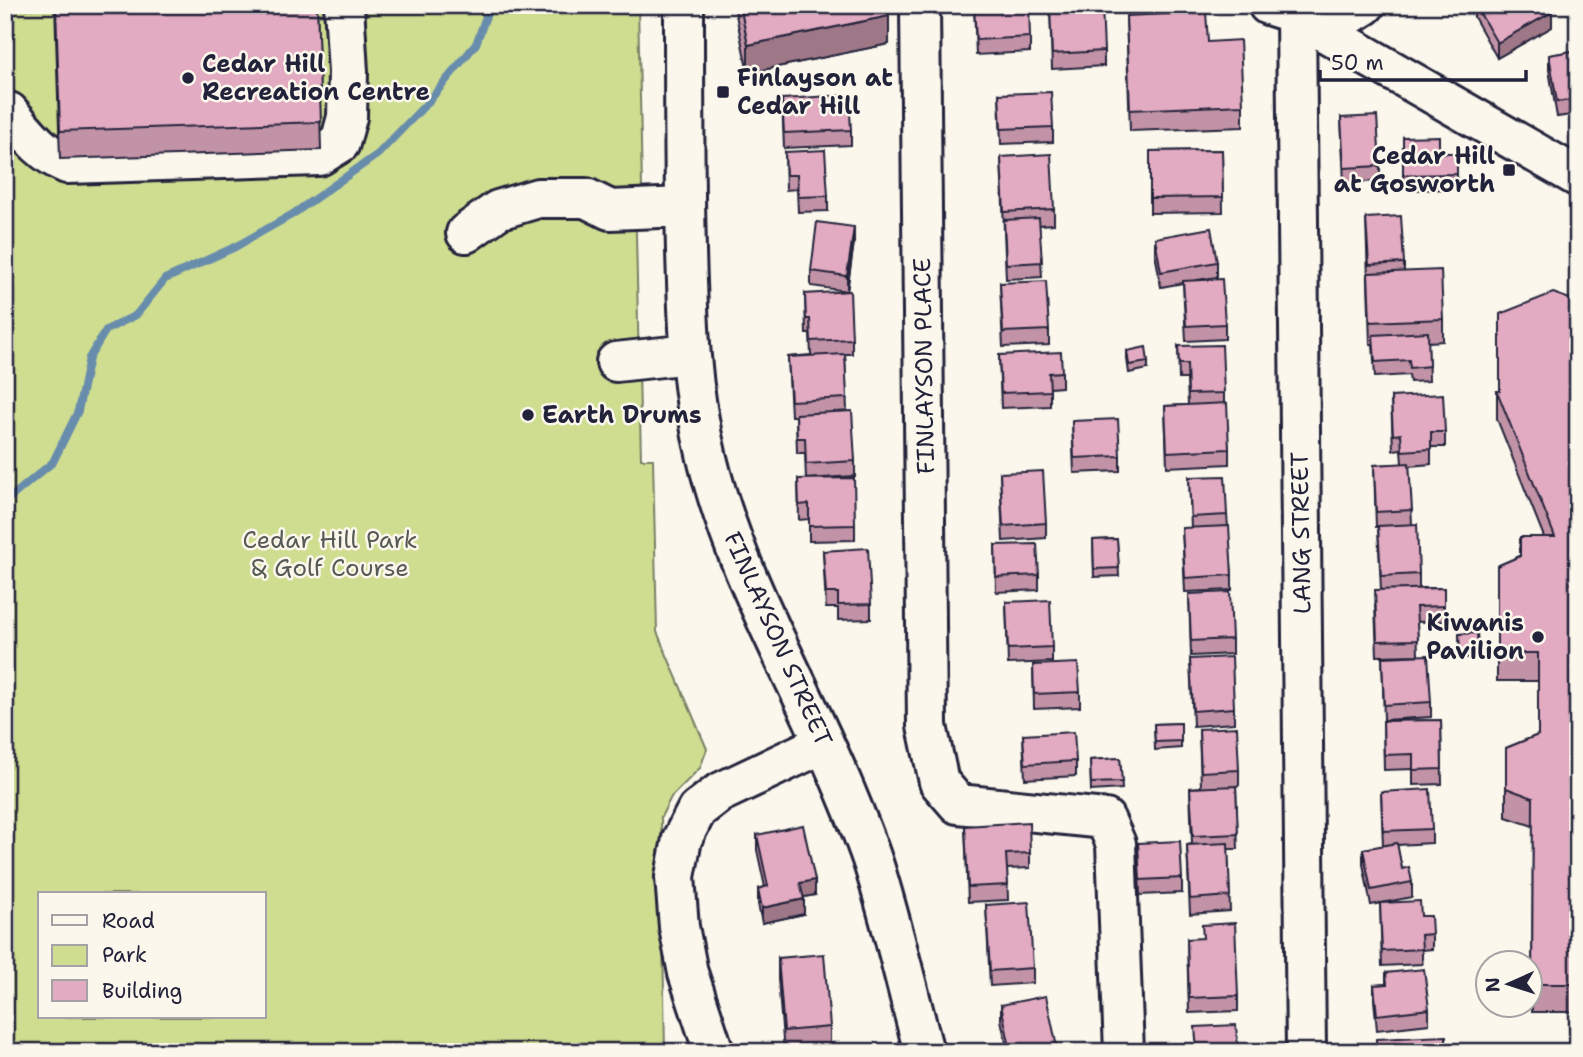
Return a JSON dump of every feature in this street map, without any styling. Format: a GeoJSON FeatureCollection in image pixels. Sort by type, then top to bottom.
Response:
{"type":"FeatureCollection","features":[{"type":"Feature","properties":{"kind":"street"},"geometry":{"type":"LineString","coordinates":[[9,112],[35,142],[53,158],[67,164],[319,156],[340,143],[347,117],[348,72],[344,5]]}},
{"type":"Feature","properties":{"kind":"street","name":"FINLAYSON STREET"},"geometry":{"type":"LineString","coordinates":[[684,5],[685,207],[690,354],[707,457],[744,573],[849,799],[876,869],[923,1052]]}},
{"type":"Feature","properties":{"kind":"street","name":"FINLAYSON PLACE"},"geometry":{"type":"LineString","coordinates":[[920,5],[927,726],[939,782],[958,804],[1105,819],[1116,844],[1124,1052]]}},
{"type":"Feature","properties":{"kind":"street"},"geometry":{"type":"LineString","coordinates":[[1296,17],[1365,5]]}},
{"type":"Feature","properties":{"kind":"street"},"geometry":{"type":"LineString","coordinates":[[1296,17],[1578,177]]}},
{"type":"Feature","properties":{"kind":"street","name":"LANG STREET"},"geometry":{"type":"LineString","coordinates":[[1296,17],[1307,1052]]}},
{"type":"Feature","properties":{"kind":"street"},"geometry":{"type":"LineString","coordinates":[[466,233],[498,210],[538,198],[586,198],[610,210],[685,207]]}},
{"type":"Feature","properties":{"kind":"street"},"geometry":{"type":"LineString","coordinates":[[616,362],[690,354]]}},
{"type":"Feature","properties":{"kind":"street"},"geometry":{"type":"LineString","coordinates":[[714,1052],[688,974],[679,927],[675,877],[682,839],[697,810],[719,793],[824,743]]}},
{"type":"Feature","properties":{"kind":"green space","name":"Cedar Hill Park & Golf Course"},"geometry":{"type":"Polygon","coordinates":[[[5,5],[638,5],[642,188],[635,189],[641,459],[653,459],[657,632],[707,749],[700,768],[671,797],[661,817],[665,1052],[5,1052],[5,5]]]}},
{"type":"Feature","properties":{"kind":"building","name":"Cedar Hill Recreation Centre"},"geometry":{"type":"Polygon","coordinates":[[[56,5],[317,5],[321,122],[60,131],[56,5]]]}},
{"type":"Feature","properties":{"kind":"building"},"geometry":{"type":"Polygon","coordinates":[[[740,5],[887,5],[889,16],[748,45],[740,5]]]}},
{"type":"Feature","properties":{"kind":"building"},"geometry":{"type":"Polygon","coordinates":[[[974,5],[1029,5],[1030,37],[976,40],[974,5]]]}},
{"type":"Feature","properties":{"kind":"building"},"geometry":{"type":"Polygon","coordinates":[[[1102,5],[1104,51],[1052,54],[1050,7],[1102,5]]]}},
{"type":"Feature","properties":{"kind":"building"},"geometry":{"type":"Polygon","coordinates":[[[1475,5],[1549,5],[1552,12],[1497,43],[1475,5]]]}},
{"type":"Feature","properties":{"kind":"building"},"geometry":{"type":"Polygon","coordinates":[[[1206,12],[1208,42],[1240,40],[1243,105],[1130,110],[1126,16],[1206,12]]]}},
{"type":"Feature","properties":{"kind":"building"},"geometry":{"type":"Polygon","coordinates":[[[1578,50],[1578,99],[1557,102],[1549,55],[1578,50]]]}},
{"type":"Feature","properties":{"kind":"building"},"geometry":{"type":"Polygon","coordinates":[[[1051,92],[1053,127],[1001,129],[999,94],[1051,92]]]}},
{"type":"Feature","properties":{"kind":"building"},"geometry":{"type":"Polygon","coordinates":[[[849,95],[851,130],[784,133],[782,99],[849,95]]]}},
{"type":"Feature","properties":{"kind":"building"},"geometry":{"type":"Polygon","coordinates":[[[1377,116],[1380,166],[1344,168],[1341,118],[1377,116]]]}},
{"type":"Feature","properties":{"kind":"building"},"geometry":{"type":"Polygon","coordinates":[[[1439,136],[1439,153],[1457,153],[1457,174],[1403,175],[1403,137],[1439,136]]]}},
{"type":"Feature","properties":{"kind":"building"},"geometry":{"type":"Polygon","coordinates":[[[825,150],[828,196],[798,197],[797,175],[786,175],[785,152],[825,150]]]}},
{"type":"Feature","properties":{"kind":"building"},"geometry":{"type":"Polygon","coordinates":[[[1222,150],[1223,197],[1150,198],[1150,151],[1222,150]]]}},
{"type":"Feature","properties":{"kind":"building"},"geometry":{"type":"Polygon","coordinates":[[[1051,154],[1054,209],[1004,212],[1001,157],[1051,154]]]}},
{"type":"Feature","properties":{"kind":"building"},"geometry":{"type":"Polygon","coordinates":[[[1401,216],[1404,263],[1369,265],[1366,218],[1401,216]]]}},
{"type":"Feature","properties":{"kind":"building"},"geometry":{"type":"Polygon","coordinates":[[[1039,218],[1042,262],[1006,264],[1004,220],[1039,218]]]}},
{"type":"Feature","properties":{"kind":"building"},"geometry":{"type":"Polygon","coordinates":[[[817,222],[854,227],[847,276],[811,271],[817,222]]]}},
{"type":"Feature","properties":{"kind":"building"},"geometry":{"type":"Polygon","coordinates":[[[1211,228],[1217,262],[1161,272],[1155,238],[1211,228]]]}},
{"type":"Feature","properties":{"kind":"building"},"geometry":{"type":"Polygon","coordinates":[[[1441,270],[1443,319],[1370,322],[1368,273],[1441,270]]]}},
{"type":"Feature","properties":{"kind":"building"},"geometry":{"type":"Polygon","coordinates":[[[1222,279],[1225,324],[1186,326],[1183,281],[1222,279]]]}},
{"type":"Feature","properties":{"kind":"building"},"geometry":{"type":"Polygon","coordinates":[[[1046,281],[1049,330],[1003,332],[1000,283],[1046,281]]]}},
{"type":"Feature","properties":{"kind":"building"},"geometry":{"type":"Polygon","coordinates":[[[850,291],[852,339],[811,341],[810,319],[806,319],[805,294],[850,291]]]}},
{"type":"Feature","properties":{"kind":"building","name":"Kiwanis Pavilion"},"geometry":{"type":"Polygon","coordinates":[[[1553,293],[1578,302],[1578,984],[1544,984],[1544,948],[1532,948],[1533,798],[1506,788],[1506,748],[1538,735],[1538,653],[1497,653],[1497,566],[1520,556],[1520,537],[1555,537],[1497,391],[1500,391],[1500,314],[1553,293]]]}},
{"type":"Feature","properties":{"kind":"building"},"geometry":{"type":"Polygon","coordinates":[[[1428,332],[1429,366],[1410,368],[1409,360],[1375,362],[1373,335],[1428,332]]]}},
{"type":"Feature","properties":{"kind":"building"},"geometry":{"type":"Polygon","coordinates":[[[1222,345],[1224,393],[1188,394],[1187,364],[1179,364],[1178,346],[1222,345]]]}},
{"type":"Feature","properties":{"kind":"building"},"geometry":{"type":"Polygon","coordinates":[[[1146,347],[1148,362],[1129,365],[1127,351],[1146,347]]]}},
{"type":"Feature","properties":{"kind":"building"},"geometry":{"type":"Polygon","coordinates":[[[1061,352],[1062,372],[1049,373],[1050,391],[1001,393],[999,355],[1061,352]]]}},
{"type":"Feature","properties":{"kind":"building"},"geometry":{"type":"Polygon","coordinates":[[[845,354],[847,398],[791,401],[788,357],[845,354]]]}},
{"type":"Feature","properties":{"kind":"building"},"geometry":{"type":"Polygon","coordinates":[[[1443,394],[1445,432],[1431,432],[1431,449],[1402,451],[1401,434],[1393,435],[1391,397],[1443,394]]]}},
{"type":"Feature","properties":{"kind":"building"},"geometry":{"type":"Polygon","coordinates":[[[1227,403],[1229,449],[1167,452],[1165,406],[1227,403]]]}},
{"type":"Feature","properties":{"kind":"building"},"geometry":{"type":"Polygon","coordinates":[[[852,411],[855,461],[806,464],[805,438],[797,438],[796,414],[852,411]]]}},
{"type":"Feature","properties":{"kind":"building"},"geometry":{"type":"Polygon","coordinates":[[[1118,419],[1120,456],[1074,458],[1072,421],[1118,419]]]}},
{"type":"Feature","properties":{"kind":"building"},"geometry":{"type":"Polygon","coordinates":[[[1409,463],[1412,510],[1376,512],[1374,465],[1409,463]]]}},
{"type":"Feature","properties":{"kind":"building"},"geometry":{"type":"Polygon","coordinates":[[[1043,471],[1046,523],[1003,526],[1000,473],[1043,471]]]}},
{"type":"Feature","properties":{"kind":"building"},"geometry":{"type":"Polygon","coordinates":[[[1225,476],[1227,515],[1191,517],[1189,477],[1225,476]]]}},
{"type":"Feature","properties":{"kind":"building"},"geometry":{"type":"Polygon","coordinates":[[[854,478],[855,525],[809,526],[809,504],[799,505],[798,479],[854,478]]]}},
{"type":"Feature","properties":{"kind":"building"},"geometry":{"type":"Polygon","coordinates":[[[1417,524],[1419,574],[1381,576],[1378,526],[1417,524]]]}},
{"type":"Feature","properties":{"kind":"building"},"geometry":{"type":"Polygon","coordinates":[[[1229,526],[1232,575],[1185,578],[1182,528],[1229,526]]]}},
{"type":"Feature","properties":{"kind":"building"},"geometry":{"type":"Polygon","coordinates":[[[1117,539],[1119,568],[1094,569],[1093,540],[1117,539]]]}},
{"type":"Feature","properties":{"kind":"building"},"geometry":{"type":"Polygon","coordinates":[[[1037,544],[1039,575],[996,577],[995,545],[1037,544]]]}},
{"type":"Feature","properties":{"kind":"building"},"geometry":{"type":"Polygon","coordinates":[[[868,548],[871,604],[838,605],[838,593],[826,593],[823,551],[868,548]]]}},
{"type":"Feature","properties":{"kind":"building"},"geometry":{"type":"Polygon","coordinates":[[[1444,588],[1444,606],[1416,607],[1418,640],[1377,641],[1375,590],[1444,588]]]}},
{"type":"Feature","properties":{"kind":"building"},"geometry":{"type":"Polygon","coordinates":[[[1230,592],[1232,639],[1191,641],[1189,594],[1230,592]]]}},
{"type":"Feature","properties":{"kind":"building"},"geometry":{"type":"Polygon","coordinates":[[[1050,600],[1052,647],[1008,649],[1006,602],[1050,600]]]}},
{"type":"Feature","properties":{"kind":"building"},"geometry":{"type":"Polygon","coordinates":[[[1477,633],[1478,650],[1460,651],[1459,634],[1477,633]]]}},
{"type":"Feature","properties":{"kind":"building"},"geometry":{"type":"Polygon","coordinates":[[[1428,655],[1431,702],[1384,705],[1382,657],[1428,655]]]}},
{"type":"Feature","properties":{"kind":"building"},"geometry":{"type":"Polygon","coordinates":[[[1232,657],[1234,708],[1193,711],[1190,659],[1232,657]]]}},
{"type":"Feature","properties":{"kind":"building"},"geometry":{"type":"Polygon","coordinates":[[[1078,663],[1080,692],[1034,694],[1033,665],[1078,663]]]}},
{"type":"Feature","properties":{"kind":"building"},"geometry":{"type":"Polygon","coordinates":[[[1441,720],[1442,769],[1413,770],[1413,754],[1384,755],[1383,721],[1441,720]]]}},
{"type":"Feature","properties":{"kind":"building"},"geometry":{"type":"Polygon","coordinates":[[[1181,723],[1181,741],[1155,742],[1154,724],[1181,723]]]}},
{"type":"Feature","properties":{"kind":"building"},"geometry":{"type":"Polygon","coordinates":[[[1237,727],[1239,770],[1201,772],[1199,729],[1237,727]]]}},
{"type":"Feature","properties":{"kind":"building"},"geometry":{"type":"Polygon","coordinates":[[[1074,732],[1076,761],[1025,764],[1023,735],[1074,732]]]}},
{"type":"Feature","properties":{"kind":"building"},"geometry":{"type":"Polygon","coordinates":[[[1120,758],[1122,782],[1091,783],[1090,760],[1120,758]]]}},
{"type":"Feature","properties":{"kind":"building"},"geometry":{"type":"Polygon","coordinates":[[[1236,786],[1238,834],[1193,836],[1190,788],[1236,786]]]}},
{"type":"Feature","properties":{"kind":"building"},"geometry":{"type":"Polygon","coordinates":[[[1430,789],[1432,829],[1383,831],[1381,792],[1430,789]]]}},
{"type":"Feature","properties":{"kind":"building"},"geometry":{"type":"Polygon","coordinates":[[[1029,822],[1030,853],[1006,854],[1008,885],[968,887],[965,826],[1029,822]]]}},
{"type":"Feature","properties":{"kind":"building"},"geometry":{"type":"Polygon","coordinates":[[[803,825],[815,880],[800,883],[804,899],[762,908],[758,889],[768,886],[757,835],[803,825]]]}},
{"type":"Feature","properties":{"kind":"building"},"geometry":{"type":"Polygon","coordinates":[[[1180,841],[1182,878],[1140,880],[1138,843],[1180,841]]]}},
{"type":"Feature","properties":{"kind":"building"},"geometry":{"type":"Polygon","coordinates":[[[1228,843],[1230,896],[1190,899],[1187,845],[1228,843]]]}},
{"type":"Feature","properties":{"kind":"building"},"geometry":{"type":"Polygon","coordinates":[[[1397,843],[1402,869],[1409,867],[1412,882],[1371,890],[1363,849],[1397,843]]]}},
{"type":"Feature","properties":{"kind":"building"},"geometry":{"type":"Polygon","coordinates":[[[1420,901],[1421,916],[1431,916],[1432,934],[1421,935],[1422,949],[1382,951],[1380,903],[1420,901]]]}},
{"type":"Feature","properties":{"kind":"building"},"geometry":{"type":"Polygon","coordinates":[[[1029,902],[1033,968],[990,971],[986,905],[1029,902]]]}},
{"type":"Feature","properties":{"kind":"building"},"geometry":{"type":"Polygon","coordinates":[[[1235,923],[1238,996],[1189,998],[1187,939],[1203,938],[1202,925],[1235,923]]]}},
{"type":"Feature","properties":{"kind":"building"},"geometry":{"type":"Polygon","coordinates":[[[824,954],[830,1027],[784,1031],[778,958],[824,954]]]}},
{"type":"Feature","properties":{"kind":"building"},"geometry":{"type":"Polygon","coordinates":[[[1424,969],[1429,1009],[1377,1015],[1374,985],[1387,984],[1386,973],[1424,969]]]}},
{"type":"Feature","properties":{"kind":"building"},"geometry":{"type":"Polygon","coordinates":[[[1046,996],[1058,1052],[1011,1052],[1001,1005],[1046,996]]]}},
{"type":"Feature","properties":{"kind":"building"},"geometry":{"type":"Polygon","coordinates":[[[1236,1025],[1238,1052],[1197,1052],[1195,1027],[1236,1025]]]}},
{"type":"Feature","properties":{"kind":"building"},"geometry":{"type":"Polygon","coordinates":[[[1446,1036],[1446,1052],[1376,1052],[1376,1039],[1446,1036]]]}},
{"type":"Feature","properties":{"kind":"building"},"geometry":{"type":"Polygon","coordinates":[[[842,1047],[843,1052],[798,1052],[842,1047]]]}},
{"type":"Feature","properties":{"kind":"waterway"},"geometry":{"type":"LineString","coordinates":[[5,502],[53,462],[78,411],[89,358],[106,330],[136,315],[165,279],[235,247],[293,214],[378,154],[429,101],[476,44],[490,5]]}},
{"type":"Feature","properties":{"kind":"place","name":"Cedar Hill Recreation Centre"},"geometry":{"type":"Point","coordinates":[188,78]}},
{"type":"Feature","properties":{"kind":"place","name":"Finlayson at Cedar Hill"},"geometry":{"type":"Point","coordinates":[723,92]}},
{"type":"Feature","properties":{"kind":"place","name":"Cedar Hill at Gosworth"},"geometry":{"type":"Point","coordinates":[1509,170]}},
{"type":"Feature","properties":{"kind":"place","name":"Earth Drums"},"geometry":{"type":"Point","coordinates":[528,415]}},
{"type":"Feature","properties":{"kind":"place","name":"Kiwanis Pavilion"},"geometry":{"type":"Point","coordinates":[1538,637]}}]}
